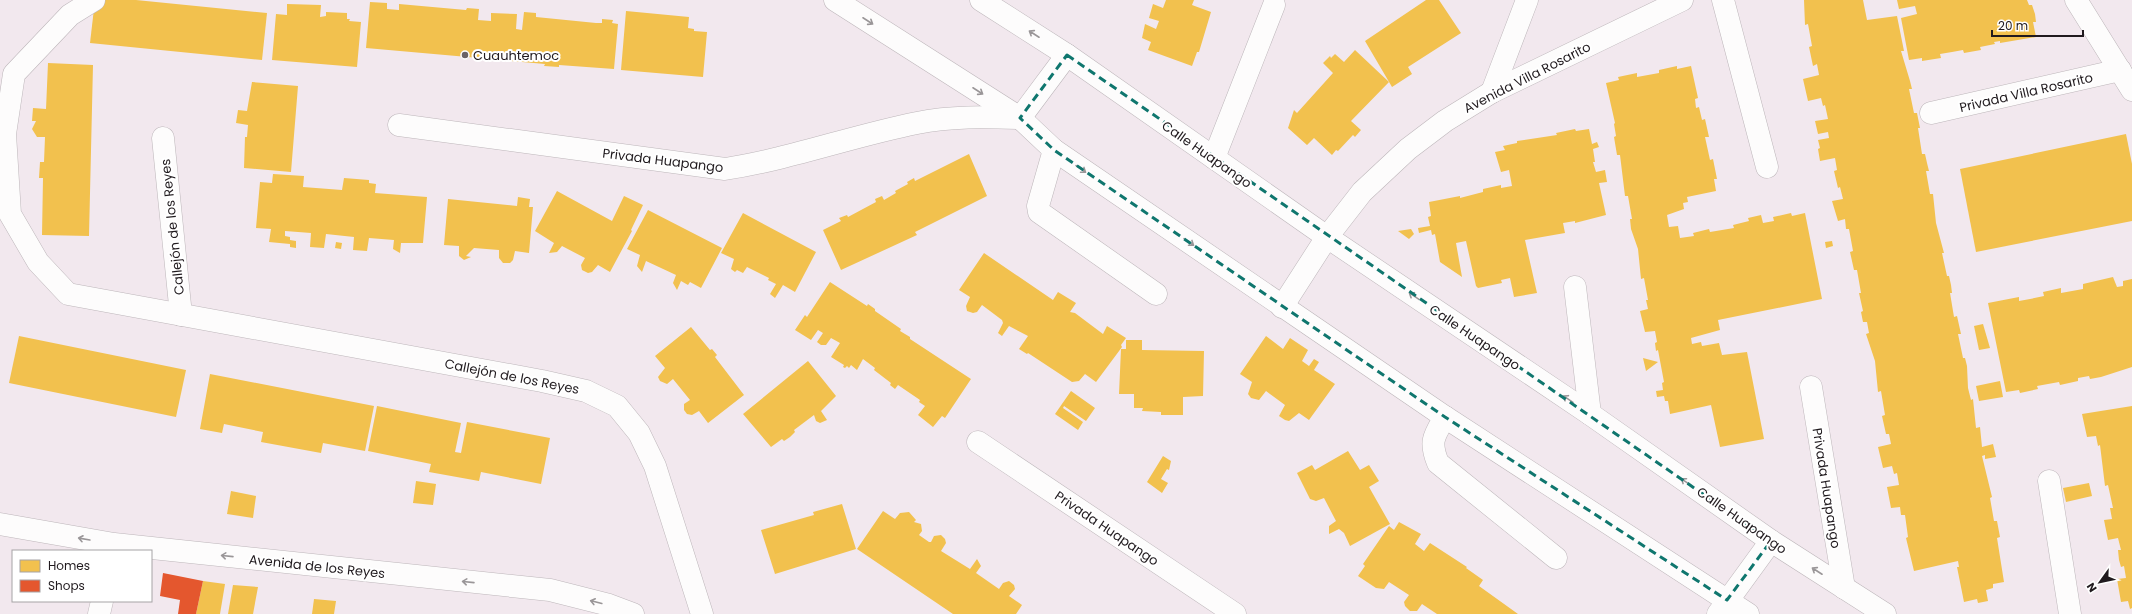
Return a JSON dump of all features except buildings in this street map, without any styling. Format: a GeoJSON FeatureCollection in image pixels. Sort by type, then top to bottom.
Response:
{"type":"FeatureCollection","features":[{"type":"Feature","properties":{"kind":"street"},"geometry":{"type":"LineString","coordinates":[[5,218],[4,134],[14,74],[70,15],[94,0]]}},
{"type":"Feature","properties":{"kind":"street"},"geometry":{"type":"LineString","coordinates":[[835,0],[1020,118],[1054,150],[1722,607],[1748,614]]}},
{"type":"Feature","properties":{"kind":"street","name":"Calle Huapango"},"geometry":{"type":"LineString","coordinates":[[981,0],[1067,56],[1327,237],[1590,414],[1771,541],[1885,614]]}},
{"type":"Feature","properties":{"kind":"street"},"geometry":{"type":"LineString","coordinates":[[1492,92],[1527,0]]}},
{"type":"Feature","properties":{"kind":"street","name":"Avenida Villa Rosarito"},"geometry":{"type":"LineString","coordinates":[[1282,307],[1327,237],[1362,192],[1408,150],[1445,121],[1492,92],[1682,0]]}},
{"type":"Feature","properties":{"kind":"street"},"geometry":{"type":"LineString","coordinates":[[1723,0],[1767,167]]}},
{"type":"Feature","properties":{"kind":"street"},"geometry":{"type":"LineString","coordinates":[[2076,0],[2132,90]]}},
{"type":"Feature","properties":{"kind":"street"},"geometry":{"type":"LineString","coordinates":[[1214,158],[1274,5]]}},
{"type":"Feature","properties":{"kind":"street"},"geometry":{"type":"LineString","coordinates":[[1020,118],[1067,56]]}},
{"type":"Feature","properties":{"kind":"street","name":"Privada Villa Rosarito"},"geometry":{"type":"LineString","coordinates":[[1931,113],[2120,70]]}},
{"type":"Feature","properties":{"kind":"street","name":"Privada Huapango"},"geometry":{"type":"LineString","coordinates":[[399,125],[725,169],[761,164],[917,123],[966,117],[1020,118]]}},
{"type":"Feature","properties":{"kind":"street","name":"Callejón de los Reyes"},"geometry":{"type":"LineString","coordinates":[[163,138],[181,315]]}},
{"type":"Feature","properties":{"kind":"street"},"geometry":{"type":"LineString","coordinates":[[1054,150],[1038,206],[1039,212],[1156,294]]}},
{"type":"Feature","properties":{"kind":"street","name":"Callejón de los Reyes"},"geometry":{"type":"LineString","coordinates":[[5,218],[38,262],[68,294],[542,381],[586,391],[617,406],[639,433],[655,466],[702,614]]}},
{"type":"Feature","properties":{"kind":"street"},"geometry":{"type":"LineString","coordinates":[[1575,287],[1590,414]]}},
{"type":"Feature","properties":{"kind":"street","name":"Privada Huapango"},"geometry":{"type":"LineString","coordinates":[[1811,387],[1844,588]]}},
{"type":"Feature","properties":{"kind":"street"},"geometry":{"type":"LineString","coordinates":[[1445,417],[1433,439],[1433,451],[1438,463],[1556,558]]}},
{"type":"Feature","properties":{"kind":"street","name":"Privada Huapango"},"geometry":{"type":"LineString","coordinates":[[978,442],[1235,614]]}},
{"type":"Feature","properties":{"kind":"street"},"geometry":{"type":"LineString","coordinates":[[2049,481],[2070,614]]}},
{"type":"Feature","properties":{"kind":"street","name":"Avenida de los Reyes"},"geometry":{"type":"LineString","coordinates":[[0,524],[113,548],[134,550]]}},
{"type":"Feature","properties":{"kind":"street"},"geometry":{"type":"LineString","coordinates":[[1722,607],[1771,541]]}},
{"type":"Feature","properties":{"kind":"street","name":"Avenida de los Reyes"},"geometry":{"type":"LineString","coordinates":[[152,552],[550,590],[609,605],[633,614]]}},
{"type":"Feature","properties":{"kind":"street"},"geometry":{"type":"LineString","coordinates":[[99,614],[102,602]]}},
{"type":"Feature","properties":{"kind":"highlighted area"},"geometry":{"type":"Polygon","coordinates":[[[1067,55],[1771,541],[1727,600],[1445,417],[1054,150],[1020,118],[1067,55]]]}},
{"type":"Feature","properties":{"kind":"place","name":"Cuauhtemoc"},"geometry":{"type":"Point","coordinates":[465,55]}}]}
